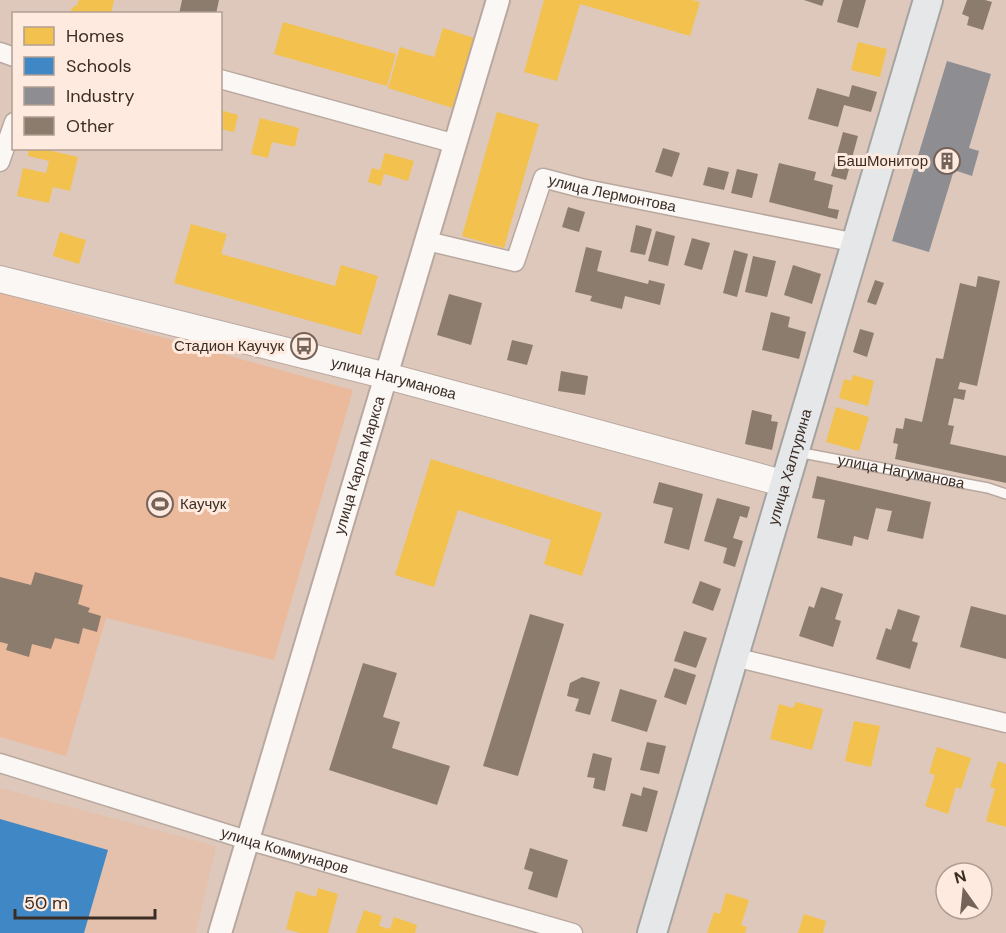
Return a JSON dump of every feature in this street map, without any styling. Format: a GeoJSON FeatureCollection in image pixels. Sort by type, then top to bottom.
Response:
{"type":"FeatureCollection","features":[{"type":"Feature","properties":{"kind":"main road","name":"улица Халтурина"},"geometry":{"type":"LineString","coordinates":[[652,933],[928,0]]}},
{"type":"Feature","properties":{"kind":"main road","name":"улица Нагуманова"},"geometry":{"type":"LineString","coordinates":[[0,279],[387,376],[786,484]]}},
{"type":"Feature","properties":{"kind":"street","name":"улица Карла Маркса"},"geometry":{"type":"LineString","coordinates":[[220,933],[498,0]]}},
{"type":"Feature","properties":{"kind":"street"},"geometry":{"type":"LineString","coordinates":[[222,80],[456,144]]}},
{"type":"Feature","properties":{"kind":"street"},"geometry":{"type":"LineString","coordinates":[[0,162],[12,128]]}},
{"type":"Feature","properties":{"kind":"street","name":"улица Лермонтова"},"geometry":{"type":"LineString","coordinates":[[427,241],[515,262],[543,178],[581,188],[857,243]]}},
{"type":"Feature","properties":{"kind":"street"},"geometry":{"type":"LineString","coordinates":[[734,657],[1006,723]]}},
{"type":"Feature","properties":{"kind":"street","name":"улица Коммунаров"},"geometry":{"type":"LineString","coordinates":[[0,763],[247,840],[573,933]]}},
{"type":"Feature","properties":{"kind":"lane","name":"улица Нагуманова"},"geometry":{"type":"LineString","coordinates":[[795,452],[988,488],[1006,494]]}},
{"type":"Feature","properties":{"kind":"shaded area","name":"Каучук"},"geometry":{"type":"Polygon","coordinates":[[[0,293],[353,390],[274,660],[106,618],[66,756],[0,737],[0,293]]]}},
{"type":"Feature","properties":{"kind":"shaded area"},"geometry":{"type":"Polygon","coordinates":[[[0,788],[216,846],[196,933],[0,933],[0,788]]]}},
{"type":"Feature","properties":{"kind":"building: Homes"},"geometry":{"type":"Polygon","coordinates":[[[79,0],[114,0],[111,12],[71,12],[79,0]]]}},
{"type":"Feature","properties":{"kind":"building: Homes"},"geometry":{"type":"Polygon","coordinates":[[[544,0],[692,0],[700,2],[690,36],[580,4],[557,81],[524,72],[544,0]]]}},
{"type":"Feature","properties":{"kind":"building: Homes"},"geometry":{"type":"Polygon","coordinates":[[[283,22],[396,54],[387,86],[274,54],[283,22]]]}},
{"type":"Feature","properties":{"kind":"building: Homes"},"geometry":{"type":"Polygon","coordinates":[[[443,28],[477,39],[456,109],[388,88],[400,47],[434,57],[443,28]]]}},
{"type":"Feature","properties":{"kind":"building: Homes"},"geometry":{"type":"Polygon","coordinates":[[[858,42],[887,49],[880,77],[851,70],[858,42]]]}},
{"type":"Feature","properties":{"kind":"building: Homes"},"geometry":{"type":"Polygon","coordinates":[[[222,111],[238,115],[234,132],[222,129],[222,111]]]}},
{"type":"Feature","properties":{"kind":"building: Homes"},"geometry":{"type":"Polygon","coordinates":[[[497,112],[539,124],[504,248],[462,236],[497,112]]]}},
{"type":"Feature","properties":{"kind":"building: Homes"},"geometry":{"type":"Polygon","coordinates":[[[260,118],[299,128],[295,147],[272,142],[268,158],[251,154],[260,118]]]}},
{"type":"Feature","properties":{"kind":"building: Homes"},"geometry":{"type":"Polygon","coordinates":[[[29,150],[48,150],[78,157],[70,191],[53,187],[49,203],[17,196],[23,168],[46,173],[49,161],[28,156],[29,150]]]}},
{"type":"Feature","properties":{"kind":"building: Homes"},"geometry":{"type":"Polygon","coordinates":[[[385,153],[414,161],[408,181],[384,174],[381,186],[368,182],[372,168],[380,170],[385,153]]]}},
{"type":"Feature","properties":{"kind":"building: Homes"},"geometry":{"type":"Polygon","coordinates":[[[191,224],[227,234],[221,254],[335,286],[341,265],[378,276],[361,335],[174,283],[191,224]]]}},
{"type":"Feature","properties":{"kind":"building: Homes"},"geometry":{"type":"Polygon","coordinates":[[[60,232],[86,240],[79,264],[53,256],[60,232]]]}},
{"type":"Feature","properties":{"kind":"building: Homes"},"geometry":{"type":"Polygon","coordinates":[[[853,375],[874,381],[868,406],[839,398],[844,379],[851,381],[853,375]]]}},
{"type":"Feature","properties":{"kind":"building: Homes"},"geometry":{"type":"Polygon","coordinates":[[[836,407],[869,417],[859,451],[826,442],[836,407]]]}},
{"type":"Feature","properties":{"kind":"building: Homes"},"geometry":{"type":"Polygon","coordinates":[[[431,459],[602,513],[582,576],[544,564],[551,540],[458,510],[434,587],[395,575],[431,459]]]}},
{"type":"Feature","properties":{"kind":"building: Homes"},"geometry":{"type":"Polygon","coordinates":[[[796,702],[823,709],[812,750],[770,739],[779,704],[793,708],[796,702]]]}},
{"type":"Feature","properties":{"kind":"building: Homes"},"geometry":{"type":"Polygon","coordinates":[[[854,721],[880,726],[871,767],[845,761],[854,721]]]}},
{"type":"Feature","properties":{"kind":"building: Homes"},"geometry":{"type":"Polygon","coordinates":[[[937,747],[971,758],[961,789],[956,787],[948,814],[925,806],[935,775],[929,773],[937,747]]]}},
{"type":"Feature","properties":{"kind":"building: Homes"},"geometry":{"type":"Polygon","coordinates":[[[998,761],[1006,764],[1006,827],[986,821],[995,789],[990,787],[998,761]]]}},
{"type":"Feature","properties":{"kind":"building: Homes"},"geometry":{"type":"Polygon","coordinates":[[[318,888],[338,894],[328,933],[300,933],[286,929],[296,891],[316,897],[318,888]]]}},
{"type":"Feature","properties":{"kind":"building: Homes"},"geometry":{"type":"Polygon","coordinates":[[[726,893],[749,900],[741,925],[747,927],[745,933],[707,933],[714,912],[720,914],[726,893]]]}},
{"type":"Feature","properties":{"kind":"building: Homes"},"geometry":{"type":"Polygon","coordinates":[[[364,910],[382,916],[379,926],[390,929],[394,917],[417,925],[415,933],[356,933],[364,910]]]}},
{"type":"Feature","properties":{"kind":"building: Homes"},"geometry":{"type":"Polygon","coordinates":[[[804,914],[826,921],[823,933],[798,933],[804,914]]]}},
{"type":"Feature","properties":{"kind":"building: Schools"},"geometry":{"type":"Polygon","coordinates":[[[0,819],[108,850],[84,933],[0,933],[0,819]]]}},
{"type":"Feature","properties":{"kind":"building: Industry","name":"БашМонитор"},"geometry":{"type":"Polygon","coordinates":[[[947,61],[991,74],[969,148],[979,151],[972,176],[954,170],[929,252],[892,241],[947,61]]]}},
{"type":"Feature","properties":{"kind":"building: Other"},"geometry":{"type":"Polygon","coordinates":[[[182,0],[219,0],[216,12],[179,12],[182,0]]]}},
{"type":"Feature","properties":{"kind":"building: Other"},"geometry":{"type":"Polygon","coordinates":[[[804,0],[824,0],[822,6],[804,0]]]}},
{"type":"Feature","properties":{"kind":"building: Other"},"geometry":{"type":"Polygon","coordinates":[[[843,0],[866,0],[858,28],[837,22],[843,0]]]}},
{"type":"Feature","properties":{"kind":"building: Other"},"geometry":{"type":"Polygon","coordinates":[[[967,0],[992,2],[983,30],[967,25],[969,17],[962,14],[967,0]]]}},
{"type":"Feature","properties":{"kind":"building: Other"},"geometry":{"type":"Polygon","coordinates":[[[852,85],[877,92],[871,112],[844,105],[838,127],[808,119],[817,88],[849,97],[852,85]]]}},
{"type":"Feature","properties":{"kind":"building: Other"},"geometry":{"type":"Polygon","coordinates":[[[843,132],[858,136],[846,180],[831,176],[843,132]]]}},
{"type":"Feature","properties":{"kind":"building: Other"},"geometry":{"type":"Polygon","coordinates":[[[663,148],[680,153],[672,177],[655,172],[663,148]]]}},
{"type":"Feature","properties":{"kind":"building: Other"},"geometry":{"type":"Polygon","coordinates":[[[779,163],[816,172],[814,180],[833,185],[828,208],[839,210],[837,219],[769,202],[779,163]]]}},
{"type":"Feature","properties":{"kind":"building: Other"},"geometry":{"type":"Polygon","coordinates":[[[708,167],[729,172],[724,190],[703,185],[708,167]]]}},
{"type":"Feature","properties":{"kind":"building: Other"},"geometry":{"type":"Polygon","coordinates":[[[737,169],[758,174],[752,198],[731,193],[737,169]]]}},
{"type":"Feature","properties":{"kind":"building: Other"},"geometry":{"type":"Polygon","coordinates":[[[568,207],[585,212],[579,232],[562,227],[568,207]]]}},
{"type":"Feature","properties":{"kind":"building: Other"},"geometry":{"type":"Polygon","coordinates":[[[636,225],[652,229],[645,255],[630,252],[636,225]]]}},
{"type":"Feature","properties":{"kind":"building: Other"},"geometry":{"type":"Polygon","coordinates":[[[656,231],[675,236],[668,266],[648,261],[656,231]]]}},
{"type":"Feature","properties":{"kind":"building: Other"},"geometry":{"type":"Polygon","coordinates":[[[692,238],[710,243],[702,270],[684,265],[692,238]]]}},
{"type":"Feature","properties":{"kind":"building: Other"},"geometry":{"type":"Polygon","coordinates":[[[586,247],[602,251],[597,271],[648,284],[649,280],[665,284],[660,305],[625,296],[622,309],[590,301],[592,296],[575,292],[586,247]]]}},
{"type":"Feature","properties":{"kind":"building: Other"},"geometry":{"type":"Polygon","coordinates":[[[734,250],[748,254],[737,297],[723,293],[734,250]]]}},
{"type":"Feature","properties":{"kind":"building: Other"},"geometry":{"type":"Polygon","coordinates":[[[753,256],[776,261],[767,297],[745,292],[753,256]]]}},
{"type":"Feature","properties":{"kind":"building: Other"},"geometry":{"type":"Polygon","coordinates":[[[793,265],[821,274],[812,304],[784,295],[793,265]]]}},
{"type":"Feature","properties":{"kind":"building: Other"},"geometry":{"type":"Polygon","coordinates":[[[978,276],[1000,281],[977,386],[960,382],[958,389],[966,390],[964,400],[954,398],[948,425],[954,426],[950,444],[1006,456],[1006,483],[895,459],[898,444],[893,443],[896,428],[903,429],[905,418],[922,422],[936,358],[943,359],[960,283],[976,287],[978,276]]]}},
{"type":"Feature","properties":{"kind":"building: Other"},"geometry":{"type":"Polygon","coordinates":[[[875,280],[884,283],[876,305],[867,302],[875,280]]]}},
{"type":"Feature","properties":{"kind":"building: Other"},"geometry":{"type":"Polygon","coordinates":[[[449,294],[482,303],[471,345],[437,335],[449,294]]]}},
{"type":"Feature","properties":{"kind":"building: Other"},"geometry":{"type":"Polygon","coordinates":[[[771,312],[790,317],[788,327],[806,332],[799,359],[762,350],[771,312]]]}},
{"type":"Feature","properties":{"kind":"building: Other"},"geometry":{"type":"Polygon","coordinates":[[[860,329],[874,333],[867,357],[853,352],[860,329]]]}},
{"type":"Feature","properties":{"kind":"building: Other"},"geometry":{"type":"Polygon","coordinates":[[[512,340],[533,345],[527,365],[507,360],[512,340]]]}},
{"type":"Feature","properties":{"kind":"building: Other"},"geometry":{"type":"Polygon","coordinates":[[[561,371],[588,376],[585,395],[558,391],[561,371]]]}},
{"type":"Feature","properties":{"kind":"building: Other"},"geometry":{"type":"Polygon","coordinates":[[[752,410],[772,415],[771,421],[778,422],[772,450],[745,444],[752,410]]]}},
{"type":"Feature","properties":{"kind":"building: Other"},"geometry":{"type":"Polygon","coordinates":[[[817,476],[931,502],[923,539],[887,531],[892,511],[876,508],[868,540],[854,536],[852,546],[817,538],[825,500],[812,498],[817,476]]]}},
{"type":"Feature","properties":{"kind":"building: Other"},"geometry":{"type":"Polygon","coordinates":[[[659,482],[703,494],[689,550],[664,543],[673,508],[653,503],[659,482]]]}},
{"type":"Feature","properties":{"kind":"building: Other"},"geometry":{"type":"Polygon","coordinates":[[[717,498],[750,507],[747,518],[740,516],[733,538],[743,541],[735,567],[723,563],[727,548],[704,541],[717,498]]]}},
{"type":"Feature","properties":{"kind":"building: Other"},"geometry":{"type":"Polygon","coordinates":[[[35,572],[83,585],[78,604],[90,608],[88,612],[101,616],[97,632],[83,628],[79,644],[55,638],[51,649],[32,644],[29,657],[6,650],[8,644],[0,642],[0,577],[31,585],[35,572]]]}},
{"type":"Feature","properties":{"kind":"building: Other"},"geometry":{"type":"Polygon","coordinates":[[[700,581],[721,589],[713,611],[692,603],[700,581]]]}},
{"type":"Feature","properties":{"kind":"building: Other"},"geometry":{"type":"Polygon","coordinates":[[[821,587],[843,594],[835,619],[841,621],[833,647],[799,636],[809,606],[814,608],[821,587]]]}},
{"type":"Feature","properties":{"kind":"building: Other"},"geometry":{"type":"Polygon","coordinates":[[[971,606],[1006,615],[1006,659],[960,647],[971,606]]]}},
{"type":"Feature","properties":{"kind":"building: Other"},"geometry":{"type":"Polygon","coordinates":[[[898,609],[920,616],[912,641],[918,643],[910,669],[876,659],[886,628],[891,630],[898,609]]]}},
{"type":"Feature","properties":{"kind":"building: Other"},"geometry":{"type":"Polygon","coordinates":[[[530,614],[564,624],[518,776],[483,766],[530,614]]]}},
{"type":"Feature","properties":{"kind":"building: Other"},"geometry":{"type":"Polygon","coordinates":[[[684,631],[707,638],[696,668],[674,661],[684,631]]]}},
{"type":"Feature","properties":{"kind":"building: Other"},"geometry":{"type":"Polygon","coordinates":[[[363,663],[397,673],[383,717],[400,722],[392,748],[450,766],[437,805],[329,770],[363,663]]]}},
{"type":"Feature","properties":{"kind":"building: Other"},"geometry":{"type":"Polygon","coordinates":[[[674,668],[696,675],[686,705],[664,697],[674,668]]]}},
{"type":"Feature","properties":{"kind":"building: Other"},"geometry":{"type":"Polygon","coordinates":[[[582,677],[600,682],[590,715],[575,711],[579,699],[567,696],[570,683],[582,677]]]}},
{"type":"Feature","properties":{"kind":"building: Other"},"geometry":{"type":"Polygon","coordinates":[[[620,689],[657,700],[647,732],[611,721],[620,689]]]}},
{"type":"Feature","properties":{"kind":"building: Other"},"geometry":{"type":"Polygon","coordinates":[[[647,742],[666,746],[659,774],[640,770],[647,742]]]}},
{"type":"Feature","properties":{"kind":"building: Other"},"geometry":{"type":"Polygon","coordinates":[[[593,753],[612,758],[605,791],[593,788],[595,778],[587,777],[593,753]]]}},
{"type":"Feature","properties":{"kind":"building: Other"},"geometry":{"type":"Polygon","coordinates":[[[643,787],[658,791],[647,832],[622,826],[631,793],[641,796],[643,787]]]}},
{"type":"Feature","properties":{"kind":"building: Other"},"geometry":{"type":"Polygon","coordinates":[[[530,848],[568,860],[557,898],[528,889],[533,872],[524,869],[530,848]]]}},
{"type":"Feature","properties":{"kind":"place","name":"БашМонитор"},"geometry":{"type":"Point","coordinates":[947,161]}},
{"type":"Feature","properties":{"kind":"place","name":"Стадион Каучук"},"geometry":{"type":"Point","coordinates":[304,346]}},
{"type":"Feature","properties":{"kind":"place","name":"Каучук"},"geometry":{"type":"Point","coordinates":[160,504]}}]}
